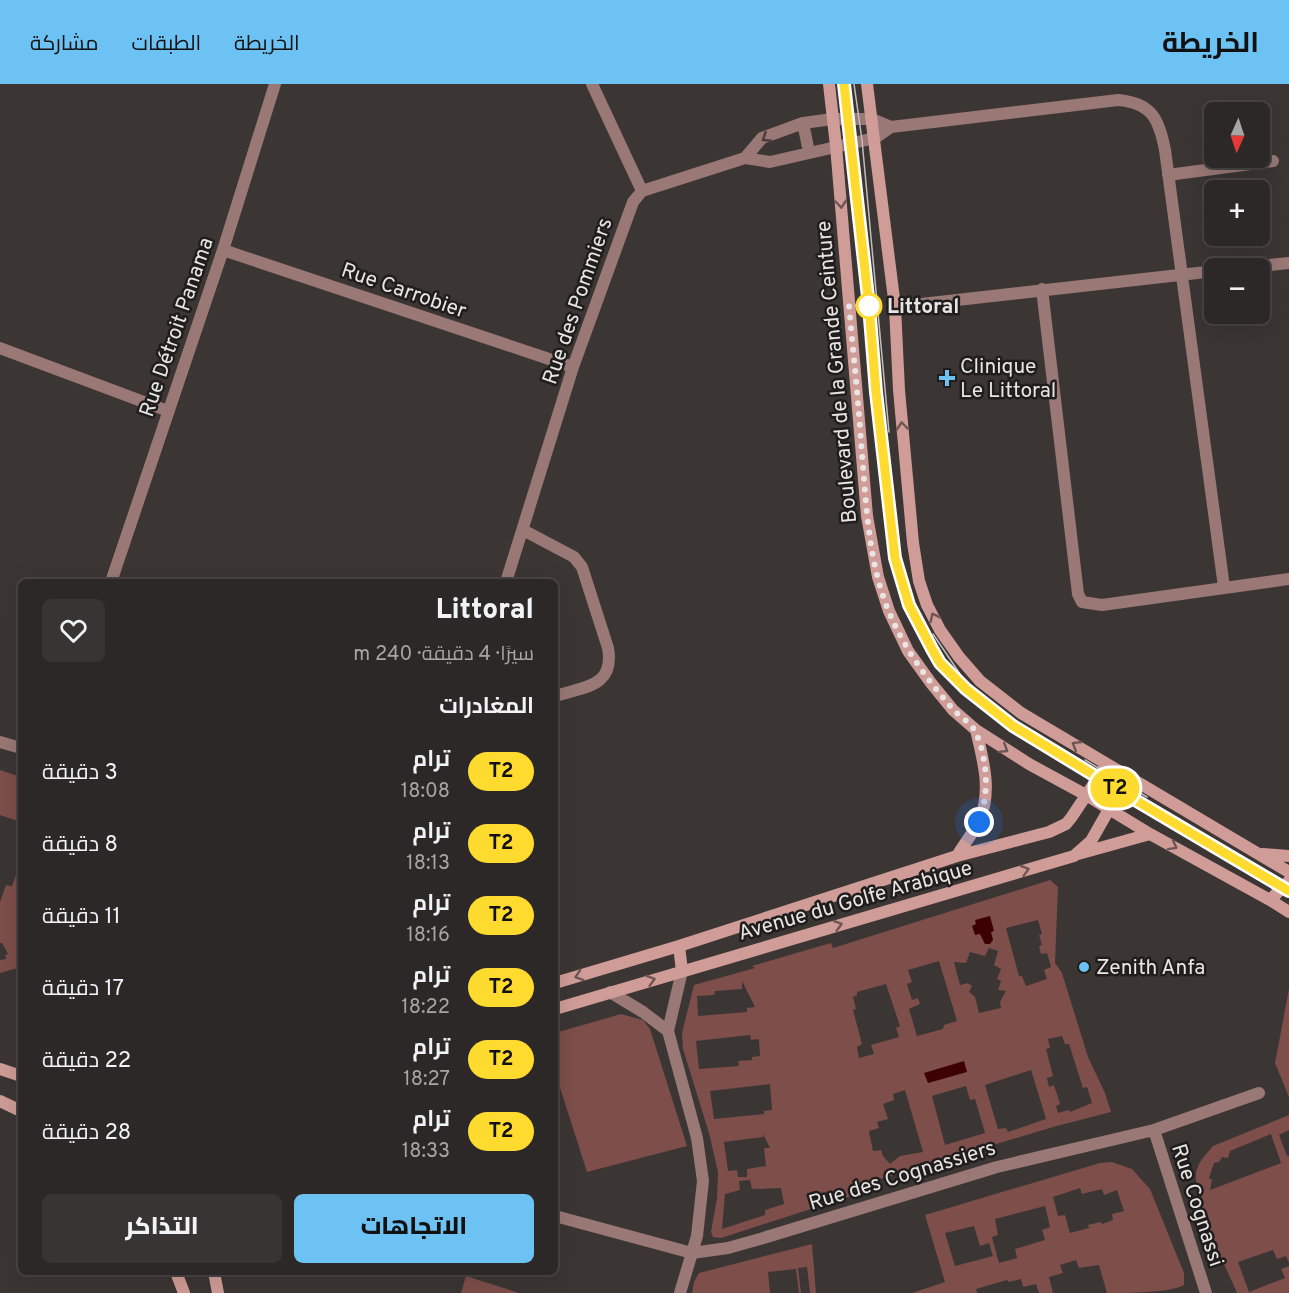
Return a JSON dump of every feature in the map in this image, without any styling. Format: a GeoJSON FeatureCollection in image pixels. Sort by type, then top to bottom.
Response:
{"type":"FeatureCollection","features":[{"type":"Feature","properties":{"kind":"main road","name":"Boulevard de la Grande Ceinture"},"geometry":{"type":"LineString","coordinates":[[829,84],[867,516],[878,577],[889,611],[908,651],[953,710],[976,730],[1029,764],[1150,834],[1282,905]]}},
{"type":"Feature","properties":{"kind":"main road"},"geometry":{"type":"LineString","coordinates":[[867,84],[895,307],[899,390],[913,543],[919,581],[940,630],[980,681],[1021,713],[1289,872]]}},
{"type":"Feature","properties":{"kind":"main road"},"geometry":{"type":"LineString","coordinates":[[957,856],[979,822],[985,804],[987,788],[976,730]]}},
{"type":"Feature","properties":{"kind":"main road","name":"Avenue du Golfe Arabique"},"geometry":{"type":"LineString","coordinates":[[558,982],[679,946],[957,856],[1049,831],[1066,824],[1107,764]]}},
{"type":"Feature","properties":{"kind":"main road"},"geometry":{"type":"LineString","coordinates":[[1074,856],[1091,841],[1128,776]]}},
{"type":"Feature","properties":{"kind":"main road","name":"Avenue du Golfe Arabique"},"geometry":{"type":"LineString","coordinates":[[558,1008],[1150,834]]}},
{"type":"Feature","properties":{"kind":"main road"},"geometry":{"type":"LineString","coordinates":[[1257,853],[1289,856]]}},
{"type":"Feature","properties":{"kind":"main road"},"geometry":{"type":"LineString","coordinates":[[1282,905],[1289,881]]}},
{"type":"Feature","properties":{"kind":"main road"},"geometry":{"type":"LineString","coordinates":[[679,946],[682,971]]}},
{"type":"Feature","properties":{"kind":"main road"},"geometry":{"type":"LineString","coordinates":[[0,1069],[18,1075]]}},
{"type":"Feature","properties":{"kind":"main road"},"geometry":{"type":"LineString","coordinates":[[0,1101],[18,1110]]}},
{"type":"Feature","properties":{"kind":"main road"},"geometry":{"type":"LineString","coordinates":[[177,1275],[184,1293]]}},
{"type":"Feature","properties":{"kind":"main road"},"geometry":{"type":"LineString","coordinates":[[215,1275],[218,1293]]}},
{"type":"Feature","properties":{"kind":"street","name":"Rue Détroit Panama"},"geometry":{"type":"LineString","coordinates":[[112,579],[223,250],[275,84]]}},
{"type":"Feature","properties":{"kind":"street"},"geometry":{"type":"LineString","coordinates":[[592,84],[642,191],[745,158],[770,162],[875,138],[891,127],[1118,100],[1131,101],[1143,106],[1158,123],[1165,150],[1180,275],[1224,587]]}},
{"type":"Feature","properties":{"kind":"street"},"geometry":{"type":"LineString","coordinates":[[745,158],[762,138],[803,123],[872,119],[891,127]]}},
{"type":"Feature","properties":{"kind":"street"},"geometry":{"type":"LineString","coordinates":[[803,123],[809,152]]}},
{"type":"Feature","properties":{"kind":"street"},"geometry":{"type":"LineString","coordinates":[[1168,176],[1273,161]]}},
{"type":"Feature","properties":{"kind":"street","name":"Rue des Pommiers"},"geometry":{"type":"LineString","coordinates":[[507,579],[573,367],[633,202],[642,191]]}},
{"type":"Feature","properties":{"kind":"street","name":"Rue Carrobier"},"geometry":{"type":"LineString","coordinates":[[223,250],[573,367]]}},
{"type":"Feature","properties":{"kind":"street"},"geometry":{"type":"LineString","coordinates":[[1270,265],[1289,263]]}},
{"type":"Feature","properties":{"kind":"street"},"geometry":{"type":"LineString","coordinates":[[895,307],[1204,272]]}},
{"type":"Feature","properties":{"kind":"street"},"geometry":{"type":"LineString","coordinates":[[1042,289],[1077,583],[1082,602],[1102,605],[1289,579]]}},
{"type":"Feature","properties":{"kind":"street"},"geometry":{"type":"LineString","coordinates":[[0,348],[168,411]]}},
{"type":"Feature","properties":{"kind":"street"},"geometry":{"type":"LineString","coordinates":[[523,530],[574,557],[582,567],[608,648],[609,671],[602,679],[589,686],[558,695]]}},
{"type":"Feature","properties":{"kind":"street"},"geometry":{"type":"LineString","coordinates":[[0,742],[18,747]]}},
{"type":"Feature","properties":{"kind":"street"},"geometry":{"type":"LineString","coordinates":[[680,1293],[700,1221],[702,1165],[668,1031],[682,971]]}},
{"type":"Feature","properties":{"kind":"street"},"geometry":{"type":"LineString","coordinates":[[610,992],[643,1012],[668,1031]]}},
{"type":"Feature","properties":{"kind":"street","name":"Rue des Cognassiers"},"geometry":{"type":"LineString","coordinates":[[558,1217],[692,1253],[712,1251],[997,1167],[1154,1130],[1259,1093]]}},
{"type":"Feature","properties":{"kind":"street","name":"Rue Cognassi"},"geometry":{"type":"LineString","coordinates":[[1154,1130],[1203,1292]]}},
{"type":"Feature","properties":{"kind":"shaded area"},"geometry":{"type":"Polygon","coordinates":[[[0,770],[18,776],[18,821],[0,815],[0,770]]]}},
{"type":"Feature","properties":{"kind":"shaded area"},"geometry":{"type":"Polygon","coordinates":[[[18,869],[18,968],[0,973],[0,960],[6,959],[5,955],[8,954],[0,943],[0,902],[6,885],[12,886],[18,869]]]}},
{"type":"Feature","properties":{"kind":"shaded area"},"geometry":{"type":"Polygon","coordinates":[[[1050,880],[1058,887],[1055,963],[1062,973],[1088,1057],[1111,1112],[877,1180],[879,1187],[721,1238],[713,1237],[711,1232],[717,1198],[718,1172],[709,1133],[683,1049],[682,1033],[694,985],[831,943],[833,948],[1050,880]],[[1038,920],[1006,928],[1019,976],[1022,976],[1026,986],[1047,979],[1044,970],[1051,967],[1047,953],[1041,954],[1039,946],[1042,945],[1039,935],[1042,934],[1038,920]],[[989,948],[985,956],[970,952],[966,963],[954,962],[960,985],[968,983],[972,986],[969,992],[975,997],[979,1013],[1001,1008],[1000,1002],[1006,991],[998,990],[1001,981],[997,979],[1001,969],[994,965],[998,951],[989,948]],[[939,961],[908,970],[912,982],[907,984],[912,1000],[918,998],[920,1004],[909,1009],[917,1036],[943,1029],[944,1025],[957,1021],[939,961]],[[742,981],[742,989],[715,991],[714,995],[697,996],[698,1016],[747,1012],[747,1008],[755,1007],[742,981]],[[886,984],[857,992],[857,995],[853,997],[856,1009],[853,1010],[862,1044],[857,1047],[859,1058],[874,1054],[871,1045],[899,1037],[896,1028],[900,1026],[886,984]],[[750,1035],[696,1041],[699,1069],[739,1066],[738,1061],[752,1060],[752,1057],[760,1056],[759,1039],[751,1040],[750,1035]],[[1062,1036],[1048,1039],[1050,1048],[1046,1049],[1053,1076],[1047,1078],[1049,1087],[1054,1085],[1060,1104],[1056,1106],[1058,1113],[1069,1110],[1070,1112],[1092,1103],[1087,1087],[1083,1088],[1069,1044],[1065,1044],[1062,1036]],[[1031,1070],[985,1085],[998,1129],[1006,1128],[1008,1132],[1046,1119],[1031,1070]],[[770,1084],[710,1091],[714,1119],[764,1114],[764,1111],[772,1110],[770,1084]],[[966,1086],[932,1096],[945,1145],[985,1133],[975,1099],[970,1100],[966,1086]],[[905,1090],[893,1094],[894,1100],[883,1104],[888,1119],[877,1122],[879,1128],[869,1131],[873,1151],[881,1150],[890,1164],[900,1156],[923,1152],[905,1090]],[[763,1134],[763,1137],[724,1142],[728,1171],[737,1170],[738,1177],[747,1177],[747,1169],[766,1166],[764,1148],[770,1148],[763,1134]],[[750,1180],[739,1181],[740,1190],[725,1194],[722,1229],[765,1215],[765,1210],[784,1204],[781,1188],[752,1189],[750,1180]]]}},
{"type":"Feature","properties":{"kind":"shaded area"},"geometry":{"type":"Polygon","coordinates":[[[990,916],[994,931],[991,932],[993,940],[990,944],[985,944],[980,934],[975,935],[972,926],[976,924],[975,920],[990,916]]]}},
{"type":"Feature","properties":{"kind":"shaded area"},"geometry":{"type":"Polygon","coordinates":[[[1289,989],[1289,1097],[1275,1063],[1289,989]]]}},
{"type":"Feature","properties":{"kind":"shaded area"},"geometry":{"type":"Polygon","coordinates":[[[621,1014],[643,1020],[650,1029],[687,1146],[587,1172],[558,1081],[558,1032],[621,1014]]]}},
{"type":"Feature","properties":{"kind":"shaded area"},"geometry":{"type":"Polygon","coordinates":[[[964,1061],[967,1072],[928,1083],[924,1073],[964,1061]]]}},
{"type":"Feature","properties":{"kind":"shaded area"},"geometry":{"type":"Polygon","coordinates":[[[1289,1115],[1289,1130],[1279,1135],[1287,1156],[1289,1156],[1289,1263],[1286,1256],[1277,1259],[1273,1250],[1238,1262],[1249,1292],[1285,1278],[1281,1269],[1289,1266],[1289,1293],[1237,1293],[1210,1231],[1198,1195],[1197,1169],[1213,1146],[1289,1115]],[[1271,1134],[1230,1151],[1228,1158],[1222,1157],[1219,1162],[1214,1163],[1209,1178],[1212,1180],[1210,1190],[1281,1163],[1271,1134]]]}},
{"type":"Feature","properties":{"kind":"shaded area"},"geometry":{"type":"Polygon","coordinates":[[[1112,1162],[1132,1169],[1150,1189],[1184,1273],[1184,1285],[1158,1291],[1107,1293],[1099,1265],[1079,1268],[1076,1260],[1060,1265],[1063,1273],[1049,1277],[1053,1293],[1039,1293],[1036,1284],[1023,1287],[1021,1279],[1009,1282],[1007,1280],[976,1289],[977,1293],[912,1293],[945,1282],[925,1215],[1100,1163],[1112,1162]],[[1080,1188],[1053,1197],[1058,1216],[1065,1215],[1070,1233],[1089,1228],[1088,1225],[1113,1220],[1112,1214],[1124,1211],[1117,1190],[1104,1195],[1102,1189],[1082,1194],[1080,1188]],[[1045,1206],[995,1219],[998,1235],[992,1237],[999,1263],[1017,1258],[1015,1249],[1045,1240],[1042,1230],[1050,1227],[1045,1206]],[[974,1226],[945,1233],[955,1266],[993,1256],[989,1243],[980,1246],[974,1226]]]}},
{"type":"Feature","properties":{"kind":"shaded area"},"geometry":{"type":"Polygon","coordinates":[[[812,1244],[816,1293],[810,1293],[807,1267],[798,1268],[801,1293],[799,1293],[796,1269],[768,1272],[770,1293],[692,1293],[699,1273],[812,1244]]]}},
{"type":"Feature","properties":{"kind":"shaded area"},"geometry":{"type":"Polygon","coordinates":[[[466,1276],[519,1293],[461,1293],[466,1276]]]}},
{"type":"Feature","properties":{"kind":"tram line"},"geometry":{"type":"LineString","coordinates":[[844,84],[895,558],[910,605],[924,634],[940,663],[966,689],[1013,726],[1289,891]]}},
{"type":"Feature","properties":{"kind":"tram line","name":"T2"},"geometry":{"type":"LineString","coordinates":[[844,84],[895,558],[909,605],[932,649],[940,663],[966,689],[1013,726],[1289,891]]}},
{"type":"Feature","properties":{"kind":"tram line"},"geometry":{"type":"LineString","coordinates":[[854,84],[862,140],[889,432]]}},
{"type":"Feature","properties":{"kind":"tram line"},"geometry":{"type":"LineString","coordinates":[[933,634],[960,674]]}},
{"type":"Feature","properties":{"kind":"tram line"},"geometry":{"type":"LineString","coordinates":[[1085,760],[1147,797]]}},
{"type":"Feature","properties":{"kind":"place","name":"Littoral"},"geometry":{"type":"Point","coordinates":[869,306]}},
{"type":"Feature","properties":{"kind":"place","name":"Clinique Le Littoral"},"geometry":{"type":"Point","coordinates":[947,378]}},
{"type":"Feature","properties":{"kind":"place","name":"Zenith Anfa"},"geometry":{"type":"Point","coordinates":[1084,967]}},
{"type":"Feature","properties":{"kind":"route"},"geometry":{"type":"LineString","coordinates":[[869,306],[849,305],[867,516],[878,577],[889,611],[908,651],[953,710],[976,730],[987,788],[979,822]]}}]}
